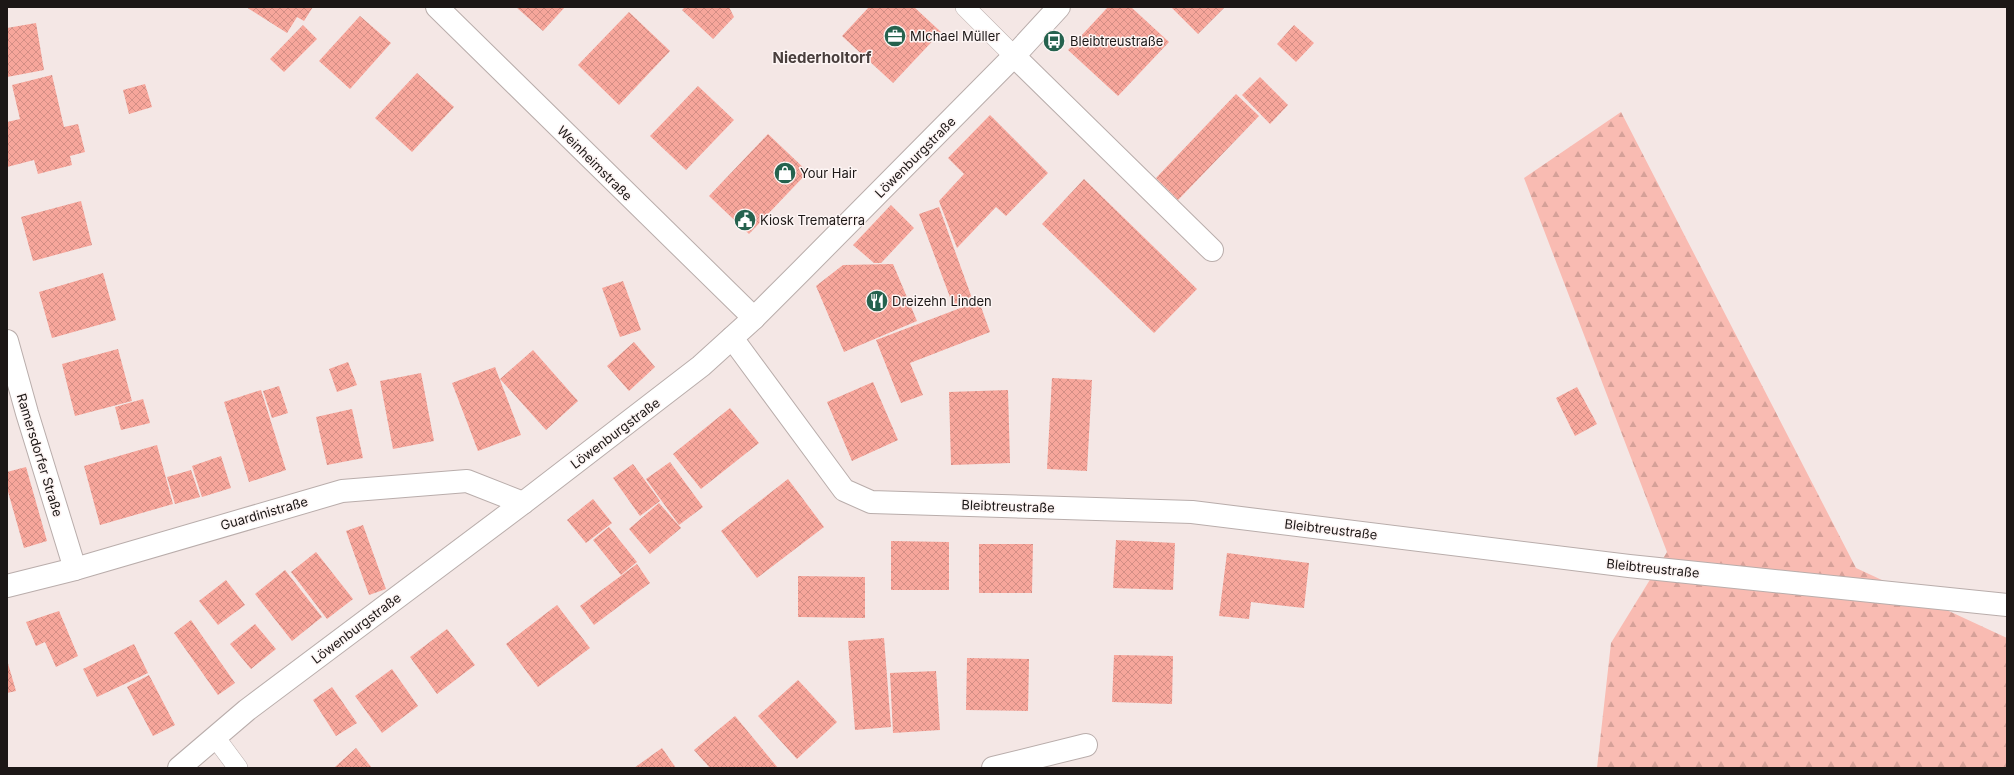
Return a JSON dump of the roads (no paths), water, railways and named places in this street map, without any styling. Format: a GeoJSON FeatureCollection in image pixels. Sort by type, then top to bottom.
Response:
{"type":"FeatureCollection","features":[{"type":"Feature","properties":{"kind":"street","name":"Weinheimstraße"},"geometry":{"type":"LineString","coordinates":[[438,7],[754,318]]}},
{"type":"Feature","properties":{"kind":"street","name":"Löwenburgstraße"},"geometry":{"type":"LineString","coordinates":[[180,768],[247,710],[523,503],[689,376],[754,318],[1014,56],[1060,7]]}},
{"type":"Feature","properties":{"kind":"street"},"geometry":{"type":"LineString","coordinates":[[1014,56],[1212,250]]}},
{"type":"Feature","properties":{"kind":"street","name":"Bleibtreustraße"},"geometry":{"type":"LineString","coordinates":[[732,338],[844,490],[871,502],[1192,512],[1629,566],[2007,605]]}},
{"type":"Feature","properties":{"kind":"street","name":"Ramersdorfer Straße"},"geometry":{"type":"LineString","coordinates":[[7,341],[27,413],[75,569]]}},
{"type":"Feature","properties":{"kind":"street","name":"Guardinistraße"},"geometry":{"type":"LineString","coordinates":[[7,586],[75,569],[342,491],[467,481],[523,503]]}},
{"type":"Feature","properties":{"kind":"street"},"geometry":{"type":"LineString","coordinates":[[992,768],[1086,745]]}},
{"type":"Feature","properties":{"kind":"lane"},"geometry":{"type":"LineString","coordinates":[[965,7],[1014,56]]}},
{"type":"Feature","properties":{"kind":"lane"},"geometry":{"type":"LineString","coordinates":[[216,737],[238,768]]}},
{"type":"Feature","properties":{"kind":"place","name":"MIchael Müller"},"geometry":{"type":"Point","coordinates":[895,36]}},
{"type":"Feature","properties":{"kind":"place","name":"Bleibtreustraße"},"geometry":{"type":"Point","coordinates":[1054,41]}},
{"type":"Feature","properties":{"kind":"place","name":"Your Hair"},"geometry":{"type":"Point","coordinates":[785,173]}},
{"type":"Feature","properties":{"kind":"place","name":"Kiosk Trematerra"},"geometry":{"type":"Point","coordinates":[745,220]}},
{"type":"Feature","properties":{"kind":"place","name":"Dreizehn Linden"},"geometry":{"type":"Point","coordinates":[877,301]}},
{"type":"Feature","properties":{"kind":"district","name":"Niederholtorf"},"geometry":{"type":"Point","coordinates":[822,57]}}]}
